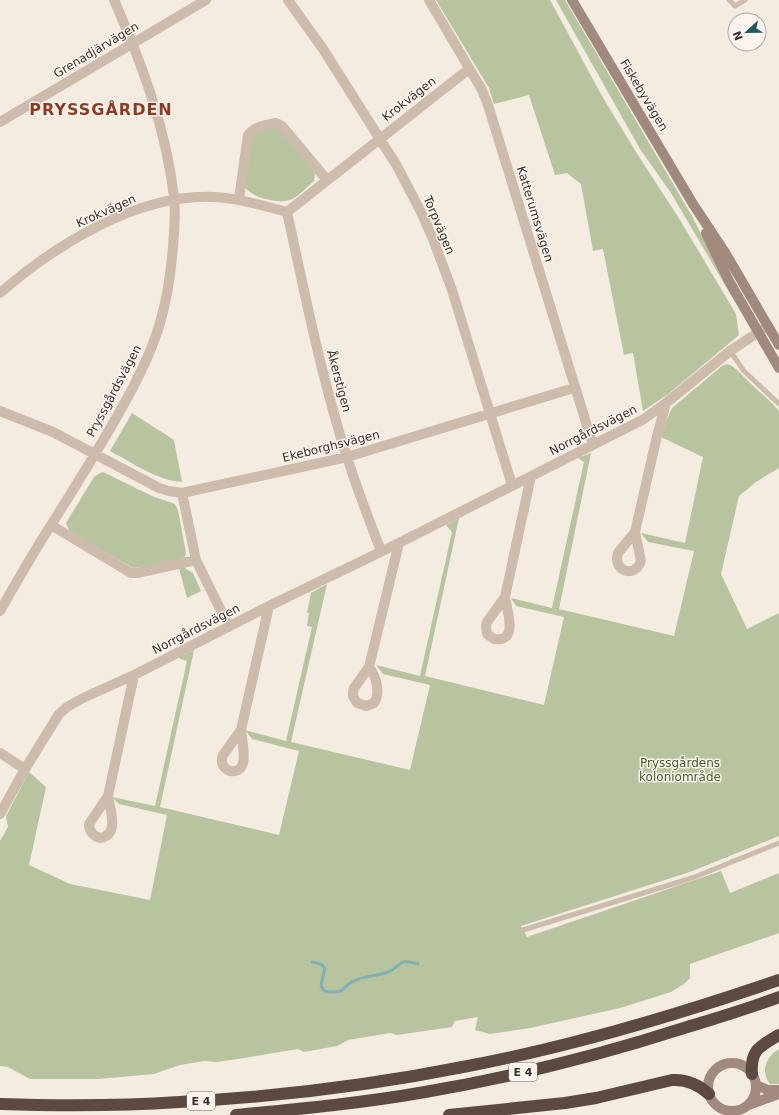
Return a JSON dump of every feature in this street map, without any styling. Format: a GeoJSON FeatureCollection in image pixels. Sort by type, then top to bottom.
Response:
{"type":"FeatureCollection","features":[{"type":"Feature","properties":{"kind":"highway"},"geometry":{"type":"LineString","coordinates":[[751,989],[779,975]]}},
{"type":"Feature","properties":{"kind":"highway","name":"E 4"},"geometry":{"type":"LineString","coordinates":[[0,1104],[60,1106],[179,1102],[311,1091],[400,1078],[469,1066],[611,1033],[669,1016],[779,980]]}},
{"type":"Feature","properties":{"kind":"highway","name":"E 4"},"geometry":{"type":"LineString","coordinates":[[236,1115],[314,1108],[425,1092],[523,1072],[636,1043],[755,1006],[779,997]]}},
{"type":"Feature","properties":{"kind":"highway"},"geometry":{"type":"LineString","coordinates":[[754,1079],[751,1063],[754,1053],[760,1047],[779,1035]]}},
{"type":"Feature","properties":{"kind":"highway"},"geometry":{"type":"LineString","coordinates":[[449,1115],[565,1103],[596,1098],[672,1080],[693,1082],[709,1094]]}},
{"type":"Feature","properties":{"kind":"highway"},"geometry":{"type":"LineString","coordinates":[[258,1113],[280,1115]]}},
{"type":"Feature","properties":{"kind":"street","name":"Pryssgårdsvägen"},"geometry":{"type":"LineString","coordinates":[[0,611],[51,525],[96,454],[135,384],[152,347],[160,322],[167,291],[172,262],[174,199],[169,164],[155,105],[133,43],[114,0]]}},
{"type":"Feature","properties":{"kind":"street","name":"Grenadjärvägen"},"geometry":{"type":"LineString","coordinates":[[0,122],[206,0]]}},
{"type":"Feature","properties":{"kind":"street","name":"Torpvägen"},"geometry":{"type":"LineString","coordinates":[[288,0],[323,49],[380,139],[410,190],[433,239],[452,290],[512,485]]}},
{"type":"Feature","properties":{"kind":"street","name":"Katterumsvägen"},"geometry":{"type":"LineString","coordinates":[[429,0],[482,90],[488,105],[574,388],[593,445]]}},
{"type":"Feature","properties":{"kind":"street","name":"Fiskebyvägen"},"geometry":{"type":"LineString","coordinates":[[572,0],[693,204],[726,254],[779,345]]}},
{"type":"Feature","properties":{"kind":"street","name":"Krokvägen"},"geometry":{"type":"LineString","coordinates":[[0,293],[41,260],[82,235],[134,211],[174,199],[213,197],[239,199],[287,212],[469,69]]}},
{"type":"Feature","properties":{"kind":"street"},"geometry":{"type":"LineString","coordinates":[[239,199],[248,135],[252,130],[266,125],[276,123],[282,126],[327,180]]}},
{"type":"Feature","properties":{"kind":"street","name":"Fiskebyvägen"},"geometry":{"type":"LineString","coordinates":[[693,204],[729,281],[779,368]]}},
{"type":"Feature","properties":{"kind":"street","name":"Åkerstigen"},"geometry":{"type":"LineString","coordinates":[[287,212],[325,382],[347,458],[381,551]]}},
{"type":"Feature","properties":{"kind":"street","name":"Norrgårdsvägen"},"geometry":{"type":"LineString","coordinates":[[0,814],[25,769],[59,714],[67,707],[399,543],[644,419],[730,351],[768,326]]}},
{"type":"Feature","properties":{"kind":"street","name":"Ekeborghsvägen"},"geometry":{"type":"LineString","coordinates":[[0,411],[53,432],[159,488],[182,493],[347,458],[574,388]]}},
{"type":"Feature","properties":{"kind":"street"},"geometry":{"type":"LineString","coordinates":[[635,532],[666,403]]}},
{"type":"Feature","properties":{"kind":"street"},"geometry":{"type":"LineString","coordinates":[[505,597],[531,476]]}},
{"type":"Feature","properties":{"kind":"street"},"geometry":{"type":"LineString","coordinates":[[182,493],[196,560],[229,627]]}},
{"type":"Feature","properties":{"kind":"street"},"geometry":{"type":"LineString","coordinates":[[51,525],[131,573],[196,560]]}},
{"type":"Feature","properties":{"kind":"street"},"geometry":{"type":"LineString","coordinates":[[369,667],[399,543]]}},
{"type":"Feature","properties":{"kind":"street"},"geometry":{"type":"LineString","coordinates":[[241,730],[269,606]]}},
{"type":"Feature","properties":{"kind":"street"},"geometry":{"type":"LineString","coordinates":[[108,796],[134,675]]}},
{"type":"Feature","properties":{"kind":"street"},"geometry":{"type":"LineString","coordinates":[[0,753],[25,769]]}},
{"type":"Feature","properties":{"kind":"street"},"geometry":{"type":"LineString","coordinates":[[779,1090],[768,1090],[754,1079],[741,1065],[735,1063],[722,1066],[712,1074],[708,1088],[709,1094],[716,1105],[729,1111],[736,1111],[779,1094]]}},
{"type":"Feature","properties":{"kind":"street"},"geometry":{"type":"LineString","coordinates":[[748,1105],[754,1096],[754,1079]]}},
{"type":"Feature","properties":{"kind":"lane"},"geometry":{"type":"LineString","coordinates":[[728,0],[736,6],[745,0]]}},
{"type":"Feature","properties":{"kind":"lane"},"geometry":{"type":"LineString","coordinates":[[730,351],[744,371],[779,404]]}},
{"type":"Feature","properties":{"kind":"lane"},"geometry":{"type":"LineString","coordinates":[[523,930],[692,878],[779,843]]}},
{"type":"Feature","properties":{"kind":"green space"},"geometry":{"type":"Polygon","coordinates":[[[436,0],[550,0],[602,96],[680,220],[736,314],[739,335],[667,395],[643,411],[633,353],[624,355],[603,249],[593,251],[581,184],[567,173],[555,175],[529,95],[494,104],[489,88],[436,0]]]}},
{"type":"Feature","properties":{"kind":"green space"},"geometry":{"type":"Polygon","coordinates":[[[556,0],[565,0],[692,216],[741,312],[671,193],[640,149],[556,0]]]}},
{"type":"Feature","properties":{"kind":"green space"},"geometry":{"type":"Polygon","coordinates":[[[276,126],[313,168],[315,174],[314,181],[304,191],[295,198],[284,201],[270,200],[259,197],[244,187],[250,140],[254,134],[276,126]]]}},
{"type":"Feature","properties":{"kind":"green space","name":"Pryssgårdens koloniområde"},"geometry":{"type":"Polygon","coordinates":[[[727,364],[736,369],[779,411],[779,468],[756,482],[739,496],[721,574],[747,629],[779,613],[779,836],[690,872],[521,926],[527,937],[721,871],[730,893],[779,873],[779,933],[690,964],[690,978],[684,984],[671,992],[620,1008],[530,1028],[490,1034],[475,1030],[478,1017],[455,1021],[452,1027],[397,1035],[390,1033],[348,1040],[337,1046],[304,1052],[298,1049],[216,1062],[204,1061],[180,1065],[154,1074],[98,1079],[30,1079],[8,1067],[0,1066],[0,841],[8,827],[6,816],[29,772],[46,787],[29,865],[70,884],[150,900],[167,815],[119,804],[112,797],[155,806],[187,661],[178,658],[194,650],[160,807],[279,835],[299,751],[252,739],[245,730],[286,741],[312,627],[307,626],[309,613],[307,613],[311,593],[327,584],[291,742],[410,770],[430,685],[383,674],[376,665],[420,676],[452,532],[446,525],[459,518],[425,676],[544,705],[564,617],[516,606],[511,598],[552,608],[584,462],[578,458],[591,453],[559,609],[674,636],[694,551],[648,542],[641,533],[685,543],[703,457],[661,437],[672,408],[722,366],[727,364]]]}},
{"type":"Feature","properties":{"kind":"green space"},"geometry":{"type":"Polygon","coordinates":[[[132,413],[174,440],[182,482],[173,481],[154,475],[110,451],[132,413]]]}},
{"type":"Feature","properties":{"kind":"green space"},"geometry":{"type":"Polygon","coordinates":[[[103,472],[152,496],[175,504],[178,510],[186,553],[181,560],[153,566],[133,568],[70,532],[66,523],[94,477],[103,472]]]}},
{"type":"Feature","properties":{"kind":"green space"},"geometry":{"type":"Polygon","coordinates":[[[183,567],[193,573],[201,591],[187,598],[179,568],[183,567]]]}},
{"type":"Feature","properties":{"kind":"green space"},"geometry":{"type":"Polygon","coordinates":[[[779,1049],[779,1084],[770,1084],[765,1074],[766,1065],[774,1052],[779,1049]]]}},
{"type":"Feature","properties":{"kind":"waterway"},"geometry":{"type":"LineString","coordinates":[[312,962],[321,964],[325,968],[321,985],[324,991],[332,992],[341,990],[350,983],[361,978],[388,972],[404,962],[418,964]]}},
{"type":"Feature","properties":{"kind":"district","name":"PRYSSGÅRDEN"},"geometry":{"type":"Point","coordinates":[101,109]}}]}
